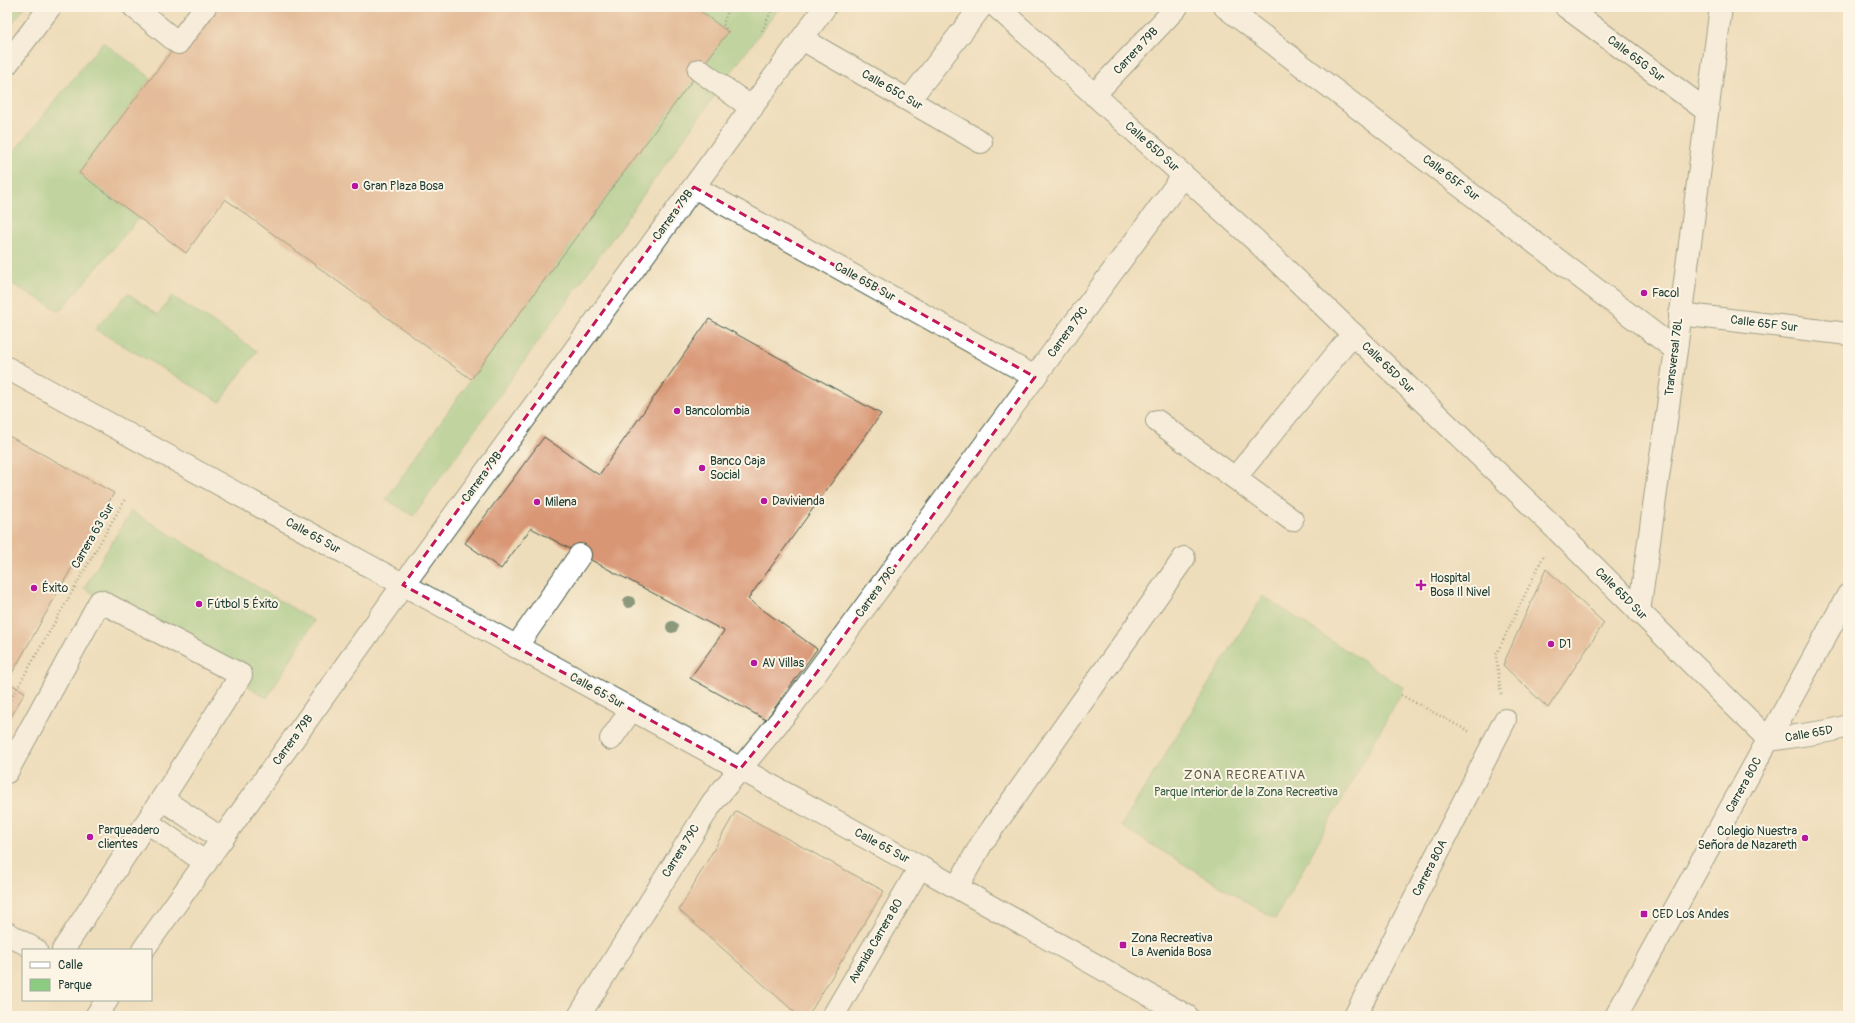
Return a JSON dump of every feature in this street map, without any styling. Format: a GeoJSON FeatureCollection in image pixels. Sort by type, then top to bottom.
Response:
{"type":"FeatureCollection","features":[{"type":"Feature","properties":{"kind":"street"},"geometry":{"type":"LineString","coordinates":[[7,64],[50,7]]}},
{"type":"Feature","properties":{"kind":"street"},"geometry":{"type":"LineString","coordinates":[[134,7],[178,43],[205,7]]}},
{"type":"Feature","properties":{"kind":"street","name":"Carrera 79B"},"geometry":{"type":"LineString","coordinates":[[144,949],[403,585],[825,7]]}},
{"type":"Feature","properties":{"kind":"street"},"geometry":{"type":"LineString","coordinates":[[909,100],[981,7]]}},
{"type":"Feature","properties":{"kind":"street","name":"Calle 65D Sur"},"geometry":{"type":"LineString","coordinates":[[997,7],[1254,240],[1556,529],[1769,740]]}},
{"type":"Feature","properties":{"kind":"street","name":"Carrera 79B"},"geometry":{"type":"LineString","coordinates":[[1094,94],[1177,7]]}},
{"type":"Feature","properties":{"kind":"street","name":"Calle 65F Sur"},"geometry":{"type":"LineString","coordinates":[[1225,7],[1676,350]]}},
{"type":"Feature","properties":{"kind":"street","name":"Calle 65G Sur"},"geometry":{"type":"LineString","coordinates":[[1566,7],[1707,111]]}},
{"type":"Feature","properties":{"kind":"street","name":"Transversal 78L"},"geometry":{"type":"LineString","coordinates":[[1639,612],[1676,350],[1721,7]]}},
{"type":"Feature","properties":{"kind":"street","name":"Calle 65C Sur"},"geometry":{"type":"LineString","coordinates":[[802,39],[981,142]]}},
{"type":"Feature","properties":{"kind":"street"},"geometry":{"type":"LineString","coordinates":[[699,70],[752,108]]}},
{"type":"Feature","properties":{"kind":"street","name":"Carrera 79C"},"geometry":{"type":"LineString","coordinates":[[579,1016],[702,816],[792,706],[1183,176]]}},
{"type":"Feature","properties":{"kind":"street","name":"Calle 65B Sur"},"geometry":{"type":"LineString","coordinates":[[694,187],[1035,377]]}},
{"type":"Feature","properties":{"kind":"street","name":"Calle 65F Sur"},"geometry":{"type":"LineString","coordinates":[[1680,314],[1848,334]]}},
{"type":"Feature","properties":{"kind":"street"},"geometry":{"type":"LineString","coordinates":[[1235,478],[1353,334]]}},
{"type":"Feature","properties":{"kind":"street","name":"Calle 65 Sur"},"geometry":{"type":"LineString","coordinates":[[7,368],[630,710],[920,866],[1187,1016]]}},
{"type":"Feature","properties":{"kind":"street"},"geometry":{"type":"LineString","coordinates":[[1157,420],[1292,520]]}},
{"type":"Feature","properties":{"kind":"street"},"geometry":{"type":"LineString","coordinates":[[516,647],[580,556]]}},
{"type":"Feature","properties":{"kind":"street"},"geometry":{"type":"LineString","coordinates":[[957,887],[982,843],[1184,558]]}},
{"type":"Feature","properties":{"kind":"street","name":"Carrera 80C"},"geometry":{"type":"LineString","coordinates":[[1616,1016],[1848,595]]}},
{"type":"Feature","properties":{"kind":"street"},"geometry":{"type":"LineString","coordinates":[[7,772],[100,601],[241,675],[64,949]]}},
{"type":"Feature","properties":{"kind":"street"},"geometry":{"type":"LineString","coordinates":[[611,739],[630,710]]}},
{"type":"Feature","properties":{"kind":"street","name":"Carrera 80A"},"geometry":{"type":"LineString","coordinates":[[1355,1016],[1505,720]]}},
{"type":"Feature","properties":{"kind":"street","name":"Calle 65D"},"geometry":{"type":"LineString","coordinates":[[1769,740],[1829,731],[1848,726]]}},
{"type":"Feature","properties":{"kind":"street"},"geometry":{"type":"LineString","coordinates":[[162,799],[222,839]]}},
{"type":"Feature","properties":{"kind":"street"},"geometry":{"type":"LineString","coordinates":[[147,822],[206,862]]}},
{"type":"Feature","properties":{"kind":"street","name":"Avenida Carrera 80"},"geometry":{"type":"LineString","coordinates":[[832,1016],[920,866]]}},
{"type":"Feature","properties":{"kind":"street"},"geometry":{"type":"LineString","coordinates":[[7,933],[34,949]]}},
{"type":"Feature","properties":{"kind":"street"},"geometry":{"type":"LineString","coordinates":[[96,1016],[106,1001]]}},
{"type":"Feature","properties":{"kind":"path"},"geometry":{"type":"LineString","coordinates":[[728,32],[723,24],[729,7]]}},
{"type":"Feature","properties":{"kind":"path"},"geometry":{"type":"LineString","coordinates":[[762,31],[773,7]]}},
{"type":"Feature","properties":{"kind":"path","name":"Carrera 63 Sur"},"geometry":{"type":"LineString","coordinates":[[7,706],[125,499]]}},
{"type":"Feature","properties":{"kind":"path"},"geometry":{"type":"LineString","coordinates":[[1505,720],[1496,654],[1556,529]]}},
{"type":"Feature","properties":{"kind":"path"},"geometry":{"type":"LineString","coordinates":[[1401,695],[1493,745]]}},
{"type":"Feature","properties":{"kind":"highlighted area"},"geometry":{"type":"Polygon","coordinates":[[[694,187],[1035,377],[792,706],[740,769],[403,585],[694,187]]]}},
{"type":"Feature","properties":{"kind":"green space"},"geometry":{"type":"Polygon","coordinates":[[[7,7],[24,7],[7,31],[7,7]]]}},
{"type":"Feature","properties":{"kind":"green space"},"geometry":{"type":"Polygon","coordinates":[[[695,7],[780,7],[743,56],[413,516],[386,499],[471,379],[728,32],[695,7]]]}},
{"type":"Feature","properties":{"kind":"green space"},"geometry":{"type":"Polygon","coordinates":[[[103,42],[151,78],[79,173],[139,218],[60,311],[7,281],[7,160],[103,42]]]}},
{"type":"Feature","properties":{"kind":"green space"},"geometry":{"type":"Polygon","coordinates":[[[128,293],[158,315],[172,296],[257,351],[220,402],[95,329],[128,293]]]}},
{"type":"Feature","properties":{"kind":"green space","name":"Fútbol 5 Éxito"},"geometry":{"type":"Polygon","coordinates":[[[131,511],[314,621],[267,698],[84,588],[131,511]]]}},
{"type":"Feature","properties":{"kind":"green space","name":"Parque Interior de la Zona Recreativa"},"geometry":{"type":"Polygon","coordinates":[[[1263,596],[1404,688],[1275,919],[1121,826],[1263,596]]]}},
{"type":"Feature","properties":{"kind":"building","name":"Gran Plaza Bosa"},"geometry":{"type":"Polygon","coordinates":[[[205,7],[695,7],[728,32],[471,379],[225,199],[186,253],[79,173],[205,7]]]}},
{"type":"Feature","properties":{"kind":"building"},"geometry":{"type":"Polygon","coordinates":[[[709,319],[881,414],[748,599],[817,649],[766,720],[690,678],[724,631],[531,528],[501,569],[465,543],[544,437],[599,475],[709,319]]]}},
{"type":"Feature","properties":{"kind":"building","name":"Éxito"},"geometry":{"type":"Polygon","coordinates":[[[7,435],[114,493],[7,682],[7,435]]]}},
{"type":"Feature","properties":{"kind":"building","name":"D1"},"geometry":{"type":"Polygon","coordinates":[[[1546,569],[1604,623],[1548,708],[1503,665],[1546,569]]]}},
{"type":"Feature","properties":{"kind":"building"},"geometry":{"type":"Polygon","coordinates":[[[7,682],[25,692],[7,724],[7,682]]]}},
{"type":"Feature","properties":{"kind":"building"},"geometry":{"type":"Polygon","coordinates":[[[736,811],[884,891],[808,1016],[799,1016],[679,910],[736,811]]]}},
{"type":"Feature","properties":{"kind":"place","name":"Gran Plaza Bosa"},"geometry":{"type":"Point","coordinates":[355,186]}},
{"type":"Feature","properties":{"kind":"place","name":"Facol"},"geometry":{"type":"Point","coordinates":[1644,293]}},
{"type":"Feature","properties":{"kind":"place","name":"Bancolombia"},"geometry":{"type":"Point","coordinates":[677,411]}},
{"type":"Feature","properties":{"kind":"place","name":"Banco Caja Social"},"geometry":{"type":"Point","coordinates":[702,468]}},
{"type":"Feature","properties":{"kind":"place","name":"Davivienda"},"geometry":{"type":"Point","coordinates":[764,501]}},
{"type":"Feature","properties":{"kind":"place","name":"Milena"},"geometry":{"type":"Point","coordinates":[537,502]}},
{"type":"Feature","properties":{"kind":"place","name":"Hospital Bosa Il Nivel"},"geometry":{"type":"Point","coordinates":[1421,585]}},
{"type":"Feature","properties":{"kind":"place","name":"Éxito"},"geometry":{"type":"Point","coordinates":[34,588]}},
{"type":"Feature","properties":{"kind":"place","name":"Fútbol 5 Éxito"},"geometry":{"type":"Point","coordinates":[199,604]}},
{"type":"Feature","properties":{"kind":"place","name":"D1"},"geometry":{"type":"Point","coordinates":[1551,644]}},
{"type":"Feature","properties":{"kind":"place","name":"AV Villas"},"geometry":{"type":"Point","coordinates":[754,663]}},
{"type":"Feature","properties":{"kind":"place","name":"Parqueadero clientes"},"geometry":{"type":"Point","coordinates":[90,837]}},
{"type":"Feature","properties":{"kind":"place","name":"Colegio Nuestra Señora de Nazareth"},"geometry":{"type":"Point","coordinates":[1805,838]}},
{"type":"Feature","properties":{"kind":"place","name":"CED Los Andes"},"geometry":{"type":"Point","coordinates":[1644,914]}},
{"type":"Feature","properties":{"kind":"place","name":"Zona Recreativa La Avenida Bosa"},"geometry":{"type":"Point","coordinates":[1123,945]}},
{"type":"Feature","properties":{"kind":"district","name":"ZONA RECREATIVA"},"geometry":{"type":"Point","coordinates":[1245,775]}}]}
